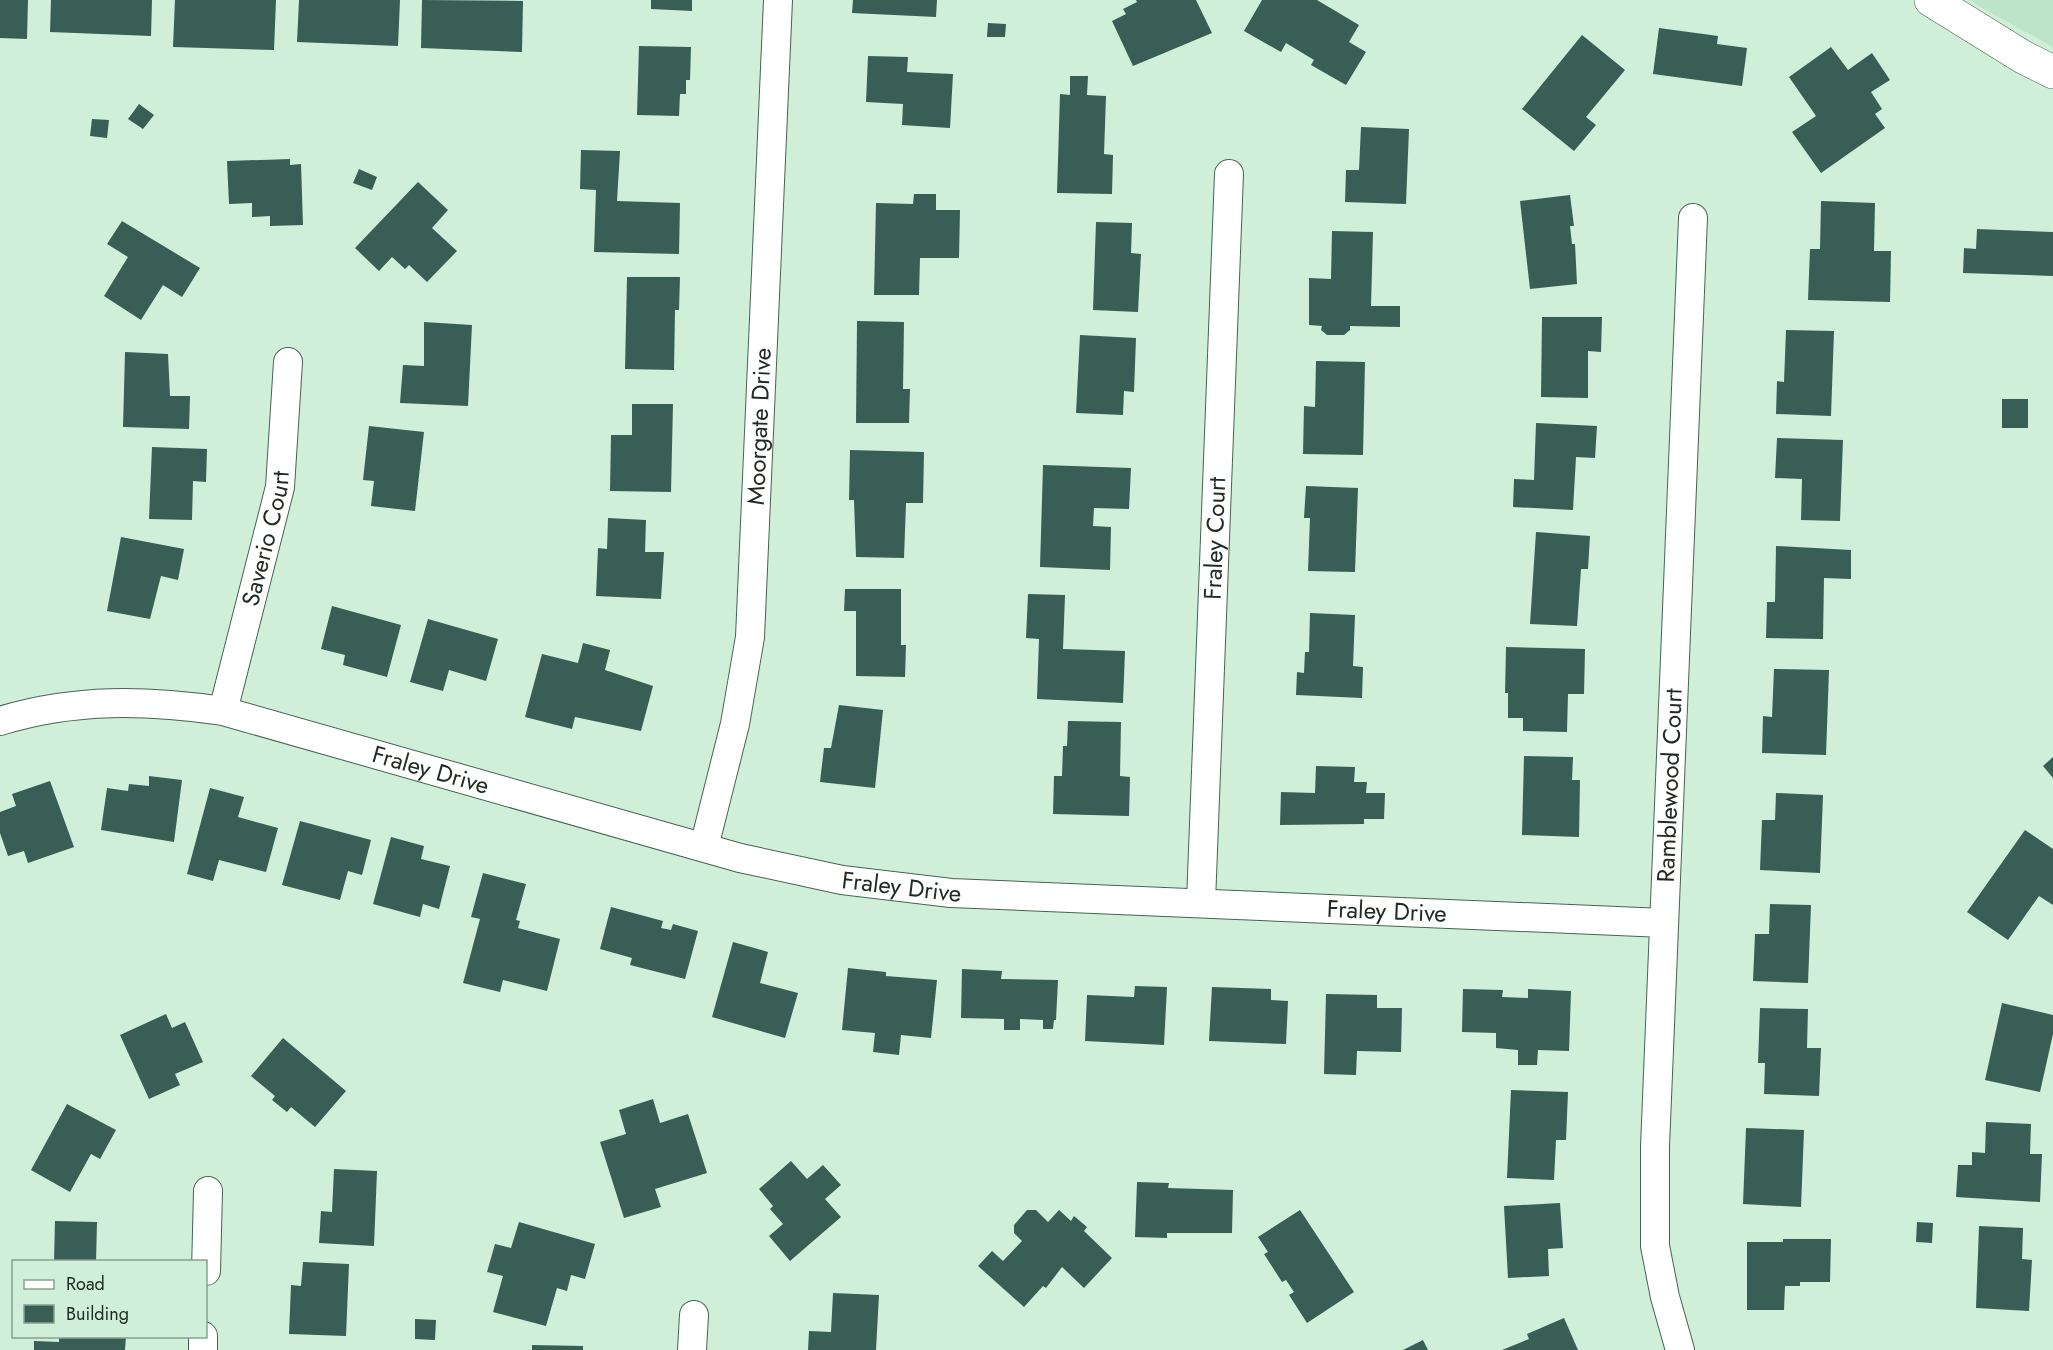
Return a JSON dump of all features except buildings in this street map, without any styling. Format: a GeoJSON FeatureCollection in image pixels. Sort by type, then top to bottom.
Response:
{"type":"FeatureCollection","features":[{"type":"Feature","properties":{"kind":"main road"},"geometry":{"type":"LineString","coordinates":[[1931,0],[2023,57],[2053,72]]}},
{"type":"Feature","properties":{"kind":"street","name":"Moorgate Drive"},"geometry":{"type":"LineString","coordinates":[[704,847],[735,724],[750,637],[778,0]]}},
{"type":"Feature","properties":{"kind":"street","name":"Fraley Court"},"geometry":{"type":"LineString","coordinates":[[1201,902],[1230,174]]}},
{"type":"Feature","properties":{"kind":"street","name":"Ramblewood Court"},"geometry":{"type":"LineString","coordinates":[[1680,1350],[1665,1297],[1655,1246],[1655,1147],[1693,218]]}},
{"type":"Feature","properties":{"kind":"street","name":"Saverio Court"},"geometry":{"type":"LineString","coordinates":[[223,711],[280,487],[288,362]]}},
{"type":"Feature","properties":{"kind":"street","name":"Fraley Drive"},"geometry":{"type":"LineString","coordinates":[[0,721],[28,712],[96,702],[163,702],[223,711],[740,858],[842,880],[951,892],[1664,923]]}},
{"type":"Feature","properties":{"kind":"street"},"geometry":{"type":"LineString","coordinates":[[206,1260],[208,1191]]}},
{"type":"Feature","properties":{"kind":"street"},"geometry":{"type":"LineString","coordinates":[[692,1350],[693,1315]]}},
{"type":"Feature","properties":{"kind":"shaded area"},"geometry":{"type":"Polygon","coordinates":[[[1970,0],[2053,0],[2053,47],[1982,8],[1970,0]]]}}]}
